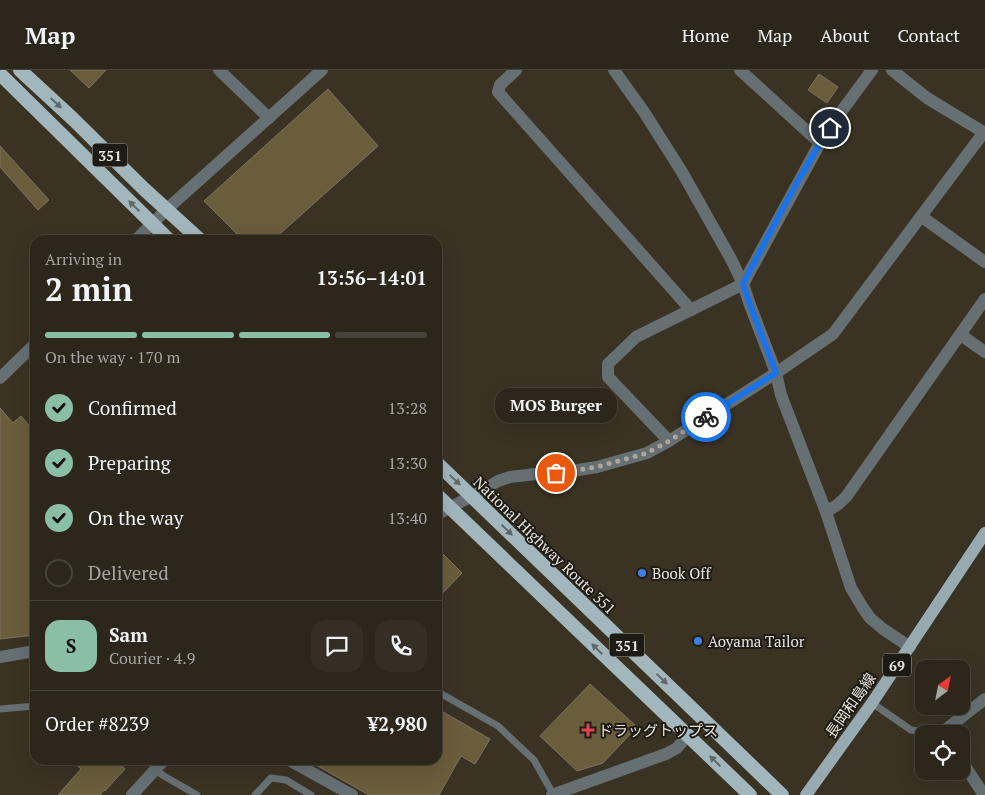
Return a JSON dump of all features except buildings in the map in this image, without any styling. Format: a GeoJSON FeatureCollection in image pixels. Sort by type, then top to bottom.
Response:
{"type":"FeatureCollection","features":[{"type":"Feature","properties":{"kind":"highway","name":"351"},"geometry":{"type":"LineString","coordinates":[[20,70],[195,235]]}},
{"type":"Feature","properties":{"kind":"highway","name":"351"},"geometry":{"type":"LineString","coordinates":[[0,74],[164,235]]}},
{"type":"Feature","properties":{"kind":"highway","name":"National Highway Route 351"},"geometry":{"type":"LineString","coordinates":[[442,468],[782,795]]}},
{"type":"Feature","properties":{"kind":"highway","name":"351"},"geometry":{"type":"LineString","coordinates":[[443,511],[750,795]]}},
{"type":"Feature","properties":{"kind":"main road","name":"長岡和島線"},"geometry":{"type":"LineString","coordinates":[[806,795],[872,703],[985,533]]}},
{"type":"Feature","properties":{"kind":"street"},"geometry":{"type":"LineString","coordinates":[[218,70],[269,118]]}},
{"type":"Feature","properties":{"kind":"street"},"geometry":{"type":"LineString","coordinates":[[141,235],[167,209],[322,70]]}},
{"type":"Feature","properties":{"kind":"street"},"geometry":{"type":"LineString","coordinates":[[516,70],[500,85],[498,92],[691,310]]}},
{"type":"Feature","properties":{"kind":"street"},"geometry":{"type":"LineString","coordinates":[[614,70],[644,112],[682,172],[732,259],[776,373],[781,394],[826,512],[852,588],[862,608],[883,629],[910,647]]}},
{"type":"Feature","properties":{"kind":"street"},"geometry":{"type":"LineString","coordinates":[[740,70],[820,144]]}},
{"type":"Feature","properties":{"kind":"street"},"geometry":{"type":"LineString","coordinates":[[669,441],[608,376],[608,364],[636,337],[743,284],[820,144],[872,70]]}},
{"type":"Feature","properties":{"kind":"street"},"geometry":{"type":"LineString","coordinates":[[443,511],[485,490],[498,481],[510,477],[597,467],[647,453],[776,373],[833,334],[985,133],[927,98],[892,70]]}},
{"type":"Feature","properties":{"kind":"street"},"geometry":{"type":"LineString","coordinates":[[922,216],[985,262]]}},
{"type":"Feature","properties":{"kind":"street"},"geometry":{"type":"LineString","coordinates":[[826,512],[846,497],[985,299]]}},
{"type":"Feature","properties":{"kind":"street"},"geometry":{"type":"LineString","coordinates":[[961,335],[985,352]]}},
{"type":"Feature","properties":{"kind":"street"},"geometry":{"type":"LineString","coordinates":[[0,378],[30,349]]}},
{"type":"Feature","properties":{"kind":"street"},"geometry":{"type":"LineString","coordinates":[[0,657],[30,653]]}},
{"type":"Feature","properties":{"kind":"street"},"geometry":{"type":"LineString","coordinates":[[954,725],[985,698]]}},
{"type":"Feature","properties":{"kind":"street"},"geometry":{"type":"LineString","coordinates":[[552,795],[666,754],[676,748],[688,736]]}},
{"type":"Feature","properties":{"kind":"street"},"geometry":{"type":"LineString","coordinates":[[132,795],[160,765]]}},
{"type":"Feature","properties":{"kind":"street"},"geometry":{"type":"LineString","coordinates":[[298,765],[352,795]]}},
{"type":"Feature","properties":{"kind":"street"},"geometry":{"type":"LineString","coordinates":[[970,774],[984,795]]}},
{"type":"Feature","properties":{"kind":"lane"},"geometry":{"type":"LineString","coordinates":[[442,694],[498,726],[534,760],[552,795]]}},
{"type":"Feature","properties":{"kind":"lane"},"geometry":{"type":"LineString","coordinates":[[872,703],[911,730],[915,731]]}},
{"type":"Feature","properties":{"kind":"lane"},"geometry":{"type":"LineString","coordinates":[[0,710],[30,707]]}},
{"type":"Feature","properties":{"kind":"lane"},"geometry":{"type":"LineString","coordinates":[[155,770],[197,795]]}},
{"type":"Feature","properties":{"kind":"lane"},"geometry":{"type":"LineString","coordinates":[[255,795],[271,778],[286,780],[312,795]]}},
{"type":"Feature","properties":{"kind":"way so far"},"geometry":{"type":"LineString","coordinates":[[556,473],[597,467],[647,453],[706,417]]}},
{"type":"Feature","properties":{"kind":"place","name":"MOS Burger"},"geometry":{"type":"Point","coordinates":[556,473]}},
{"type":"Feature","properties":{"kind":"place","name":"Book Off"},"geometry":{"type":"Point","coordinates":[642,573]}},
{"type":"Feature","properties":{"kind":"place","name":"Aoyama Tailor"},"geometry":{"type":"Point","coordinates":[698,641]}},
{"type":"Feature","properties":{"kind":"place","name":"ドラッグトップス"},"geometry":{"type":"Point","coordinates":[588,730]}},
{"type":"Feature","properties":{"kind":"route"},"geometry":{"type":"LineString","coordinates":[[706,417],[776,373],[743,284],[830,128]]}}]}
